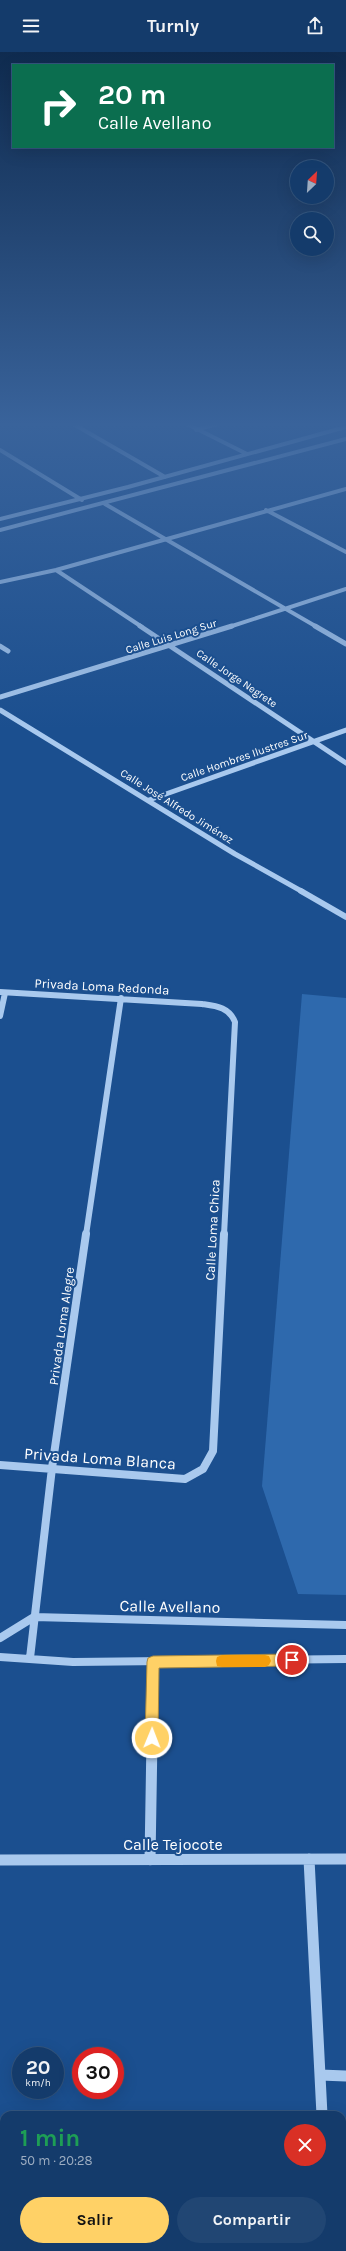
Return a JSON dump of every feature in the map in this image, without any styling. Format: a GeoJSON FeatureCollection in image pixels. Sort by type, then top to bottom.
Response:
{"type":"FeatureCollection","features":[{"type":"Feature","properties":{"kind":"street"},"geometry":{"type":"LineString","coordinates":[[0,530],[26,524]]}},
{"type":"Feature","properties":{"kind":"street"},"geometry":{"type":"LineString","coordinates":[[137,524],[286,608],[346,644]]}},
{"type":"Feature","properties":{"kind":"street"},"geometry":{"type":"LineString","coordinates":[[0,582],[56,570],[220,524]]}},
{"type":"Feature","properties":{"kind":"street"},"geometry":{"type":"LineString","coordinates":[[292,524],[346,552]]}},
{"type":"Feature","properties":{"kind":"street","name":"Calle Jorge Negrete"},"geometry":{"type":"LineString","coordinates":[[56,570],[346,763]]}},
{"type":"Feature","properties":{"kind":"street","name":"Calle Luis Long Sur"},"geometry":{"type":"LineString","coordinates":[[0,697],[171,646],[346,589]]}},
{"type":"Feature","properties":{"kind":"street"},"geometry":{"type":"LineString","coordinates":[[0,646],[8,651]]}},
{"type":"Feature","properties":{"kind":"street","name":"Calle José Alfredo Jiménez"},"geometry":{"type":"LineString","coordinates":[[0,710],[235,854],[346,917]]}},
{"type":"Feature","properties":{"kind":"street","name":"Calle Hombres Ilustres Sur"},"geometry":{"type":"LineString","coordinates":[[149,800],[346,730]]}},
{"type":"Feature","properties":{"kind":"street"},"geometry":{"type":"LineString","coordinates":[[0,1016],[2,993]]}},
{"type":"Feature","properties":{"kind":"street","name":"Privada Loma Redonda"},"geometry":{"type":"LineString","coordinates":[[2,993],[121,998],[202,1004]]}},
{"type":"Feature","properties":{"kind":"street","name":"Privada Loma Alegre"},"geometry":{"type":"LineString","coordinates":[[30,1658],[52,1468],[121,998]]}},
{"type":"Feature","properties":{"kind":"street","name":"Calle Loma Chica"},"geometry":{"type":"LineString","coordinates":[[197,1475],[209,1463],[213,1451],[235,1022],[233,1014],[227,1010],[202,1004]]}},
{"type":"Feature","properties":{"kind":"street","name":"Privada Loma Blanca"},"geometry":{"type":"LineString","coordinates":[[0,1465],[185,1479],[197,1475]]}},
{"type":"Feature","properties":{"kind":"street"},"geometry":{"type":"LineString","coordinates":[[0,1638],[34,1618]]}},
{"type":"Feature","properties":{"kind":"street","name":"Calle Avellano"},"geometry":{"type":"LineString","coordinates":[[34,1618],[346,1625]]}},
{"type":"Feature","properties":{"kind":"street"},"geometry":{"type":"LineString","coordinates":[[0,1657],[73,1662],[346,1660]]}},
{"type":"Feature","properties":{"kind":"street"},"geometry":{"type":"LineString","coordinates":[[150,1860],[153,1662]]}},
{"type":"Feature","properties":{"kind":"street"},"geometry":{"type":"LineString","coordinates":[[309,1859],[322,2111]]}},
{"type":"Feature","properties":{"kind":"street","name":"Calle Tejocote"},"geometry":{"type":"LineString","coordinates":[[0,1860],[346,1859]]}},
{"type":"Feature","properties":{"kind":"street"},"geometry":{"type":"LineString","coordinates":[[320,2075],[346,2076]]}},
{"type":"Feature","properties":{"kind":"shaded area"},"geometry":{"type":"Polygon","coordinates":[[[302,994],[346,998],[346,1595],[298,1594],[262,1486],[302,994]]]}},
{"type":"Feature","properties":{"kind":"slow traffic"},"geometry":{"type":"LineString","coordinates":[[222,1661],[265,1661]]}},
{"type":"Feature","properties":{"kind":"route"},"geometry":{"type":"LineString","coordinates":[[152,1738],[153,1662],[292,1660]]}}]}
